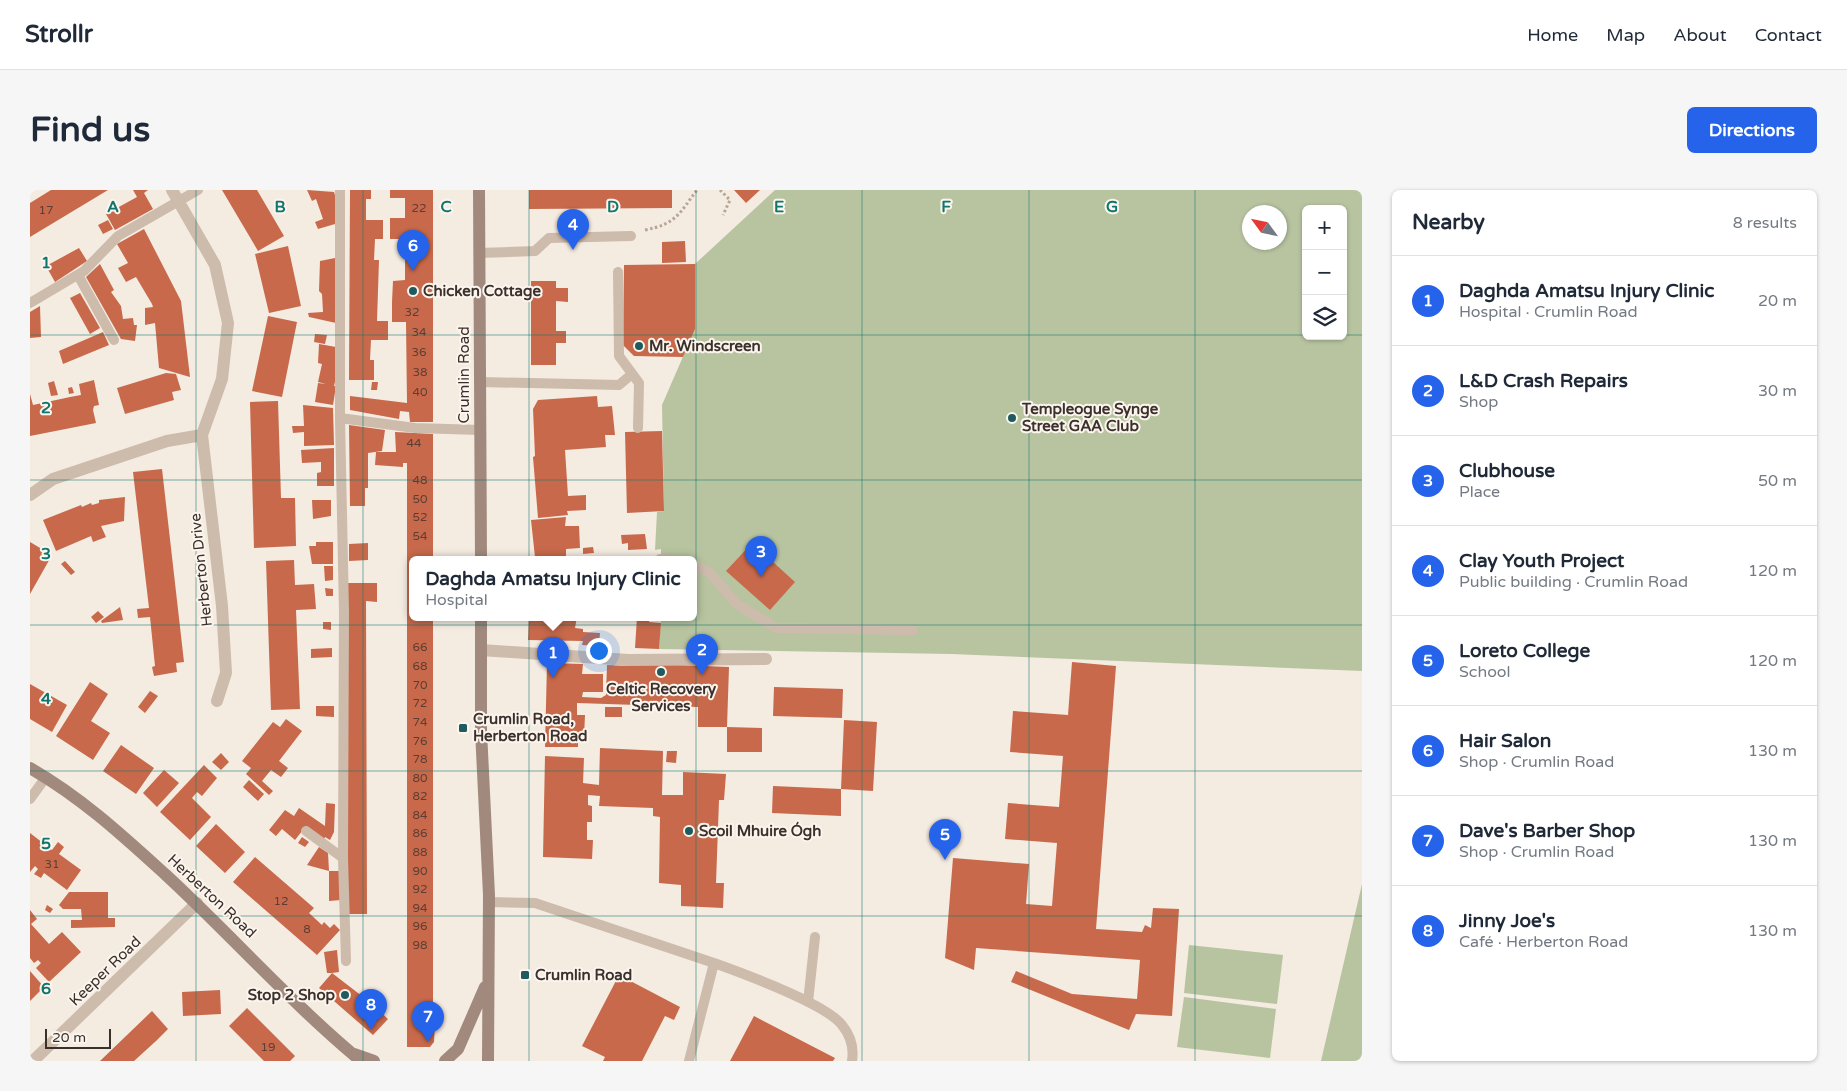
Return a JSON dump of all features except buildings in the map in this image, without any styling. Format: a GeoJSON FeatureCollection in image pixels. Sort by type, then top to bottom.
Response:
{"type":"FeatureCollection","features":[{"type":"Feature","properties":{"kind":"main road","name":"Crumlin Road"},"geometry":{"type":"LineString","coordinates":[[479,190],[481,556]]}},
{"type":"Feature","properties":{"kind":"main road"},"geometry":{"type":"LineString","coordinates":[[481,621],[481,730],[489,902],[488,1061]]}},
{"type":"Feature","properties":{"kind":"main road","name":"Herberton Road"},"geometry":{"type":"LineString","coordinates":[[30,768],[107,820],[197,903],[357,1057]]}},
{"type":"Feature","properties":{"kind":"main road"},"geometry":{"type":"LineString","coordinates":[[445,1061],[458,1049],[487,982]]}},
{"type":"Feature","properties":{"kind":"main road"},"geometry":{"type":"LineString","coordinates":[[357,1057],[374,1061]]}},
{"type":"Feature","properties":{"kind":"street","name":"Herberton Drive"},"geometry":{"type":"LineString","coordinates":[[175,196],[215,266],[228,323],[222,379],[202,435],[223,616],[226,674],[217,701]]}},
{"type":"Feature","properties":{"kind":"street"},"geometry":{"type":"LineString","coordinates":[[30,495],[53,479],[167,441],[202,435]]}},
{"type":"Feature","properties":{"kind":"street"},"geometry":{"type":"LineString","coordinates":[[481,650],[628,660],[766,659]]}},
{"type":"Feature","properties":{"kind":"street","name":"Keeper Road"},"geometry":{"type":"LineString","coordinates":[[34,1061],[197,903]]}},
{"type":"Feature","properties":{"kind":"lane"},"geometry":{"type":"LineString","coordinates":[[30,303],[78,275],[118,236],[175,196],[198,190]]}},
{"type":"Feature","properties":{"kind":"lane"},"geometry":{"type":"LineString","coordinates":[[340,190],[340,418],[344,612],[343,858],[346,961]]}},
{"type":"Feature","properties":{"kind":"lane"},"geometry":{"type":"LineString","coordinates":[[479,253],[535,251],[548,238],[631,236]]}},
{"type":"Feature","properties":{"kind":"lane"},"geometry":{"type":"LineString","coordinates":[[618,272],[619,356],[639,383],[638,428]]}},
{"type":"Feature","properties":{"kind":"lane"},"geometry":{"type":"LineString","coordinates":[[78,275],[114,340]]}},
{"type":"Feature","properties":{"kind":"lane"},"geometry":{"type":"LineString","coordinates":[[481,382],[620,384],[632,374]]}},
{"type":"Feature","properties":{"kind":"lane"},"geometry":{"type":"LineString","coordinates":[[340,418],[415,428],[481,430]]}},
{"type":"Feature","properties":{"kind":"lane"},"geometry":{"type":"LineString","coordinates":[[697,567],[709,572],[737,604],[776,628],[913,630]]}},
{"type":"Feature","properties":{"kind":"lane"},"geometry":{"type":"LineString","coordinates":[[30,800],[46,777]]}},
{"type":"Feature","properties":{"kind":"lane"},"geometry":{"type":"LineString","coordinates":[[306,831],[343,858]]}},
{"type":"Feature","properties":{"kind":"lane"},"geometry":{"type":"LineString","coordinates":[[489,902],[535,904],[714,963],[808,1002],[841,1024],[854,1048],[852,1061]]}},
{"type":"Feature","properties":{"kind":"lane"},"geometry":{"type":"LineString","coordinates":[[808,1002],[815,937]]}},
{"type":"Feature","properties":{"kind":"lane"},"geometry":{"type":"LineString","coordinates":[[689,1061],[714,963]]}},
{"type":"Feature","properties":{"kind":"path"},"geometry":{"type":"LineString","coordinates":[[656,228],[664,227],[675,219],[697,190]]}},
{"type":"Feature","properties":{"kind":"path"},"geometry":{"type":"LineString","coordinates":[[720,190],[730,200],[723,215]]}},
{"type":"Feature","properties":{"kind":"green space","name":"Templeogue Synge Street GAA Club"},"geometry":{"type":"Polygon","coordinates":[[[775,190],[1362,190],[1362,671],[952,654],[659,649],[661,621],[697,621],[697,556],[661,556],[661,549],[655,550],[657,512],[664,511],[662,405],[695,329],[695,264],[775,190]]]}},
{"type":"Feature","properties":{"kind":"green space"},"geometry":{"type":"Polygon","coordinates":[[[1362,884],[1362,1061],[1321,1061],[1362,884]]]}},
{"type":"Feature","properties":{"kind":"green space"},"geometry":{"type":"Polygon","coordinates":[[[1189,945],[1283,955],[1277,1004],[1184,993],[1189,945]]]}},
{"type":"Feature","properties":{"kind":"green space"},"geometry":{"type":"Polygon","coordinates":[[[1184,997],[1276,1009],[1270,1058],[1177,1047],[1184,997]]]}},
{"type":"Feature","properties":{"kind":"place","name":"Clay Youth Project"},"geometry":{"type":"Point","coordinates":[573,250]}},
{"type":"Feature","properties":{"kind":"place","name":"Hair Salon"},"geometry":{"type":"Point","coordinates":[413,271]}},
{"type":"Feature","properties":{"kind":"place","name":"Chicken Cottage"},"geometry":{"type":"Point","coordinates":[413,291]}},
{"type":"Feature","properties":{"kind":"place","name":"Mr. Windscreen"},"geometry":{"type":"Point","coordinates":[639,346]}},
{"type":"Feature","properties":{"kind":"place","name":"Templeogue Synge Street GAA Club"},"geometry":{"type":"Point","coordinates":[1012,418]}},
{"type":"Feature","properties":{"kind":"place","name":"Clubhouse"},"geometry":{"type":"Point","coordinates":[761,577]}},
{"type":"Feature","properties":{"kind":"place","name":"Celtic Recovery Services"},"geometry":{"type":"Point","coordinates":[661,672]}},
{"type":"Feature","properties":{"kind":"place","name":"L&D Crash Repairs"},"geometry":{"type":"Point","coordinates":[702,675]}},
{"type":"Feature","properties":{"kind":"place","name":"Daghda Amatsu Injury Clinic"},"geometry":{"type":"Point","coordinates":[553,678]}},
{"type":"Feature","properties":{"kind":"place","name":"Crumlin Road, Herberton Road"},"geometry":{"type":"Point","coordinates":[463,728]}},
{"type":"Feature","properties":{"kind":"place","name":"Scoil Mhuire Ógh"},"geometry":{"type":"Point","coordinates":[689,831]}},
{"type":"Feature","properties":{"kind":"place","name":"Loreto College"},"geometry":{"type":"Point","coordinates":[945,860]}},
{"type":"Feature","properties":{"kind":"place","name":"Crumlin Road"},"geometry":{"type":"Point","coordinates":[525,975]}},
{"type":"Feature","properties":{"kind":"place","name":"Stop 2 Shop"},"geometry":{"type":"Point","coordinates":[345,995]}},
{"type":"Feature","properties":{"kind":"place","name":"Jinny Joe's"},"geometry":{"type":"Point","coordinates":[371,1030]}},
{"type":"Feature","properties":{"kind":"place","name":"Dave's Barber Shop"},"geometry":{"type":"Point","coordinates":[428,1042]}}]}
